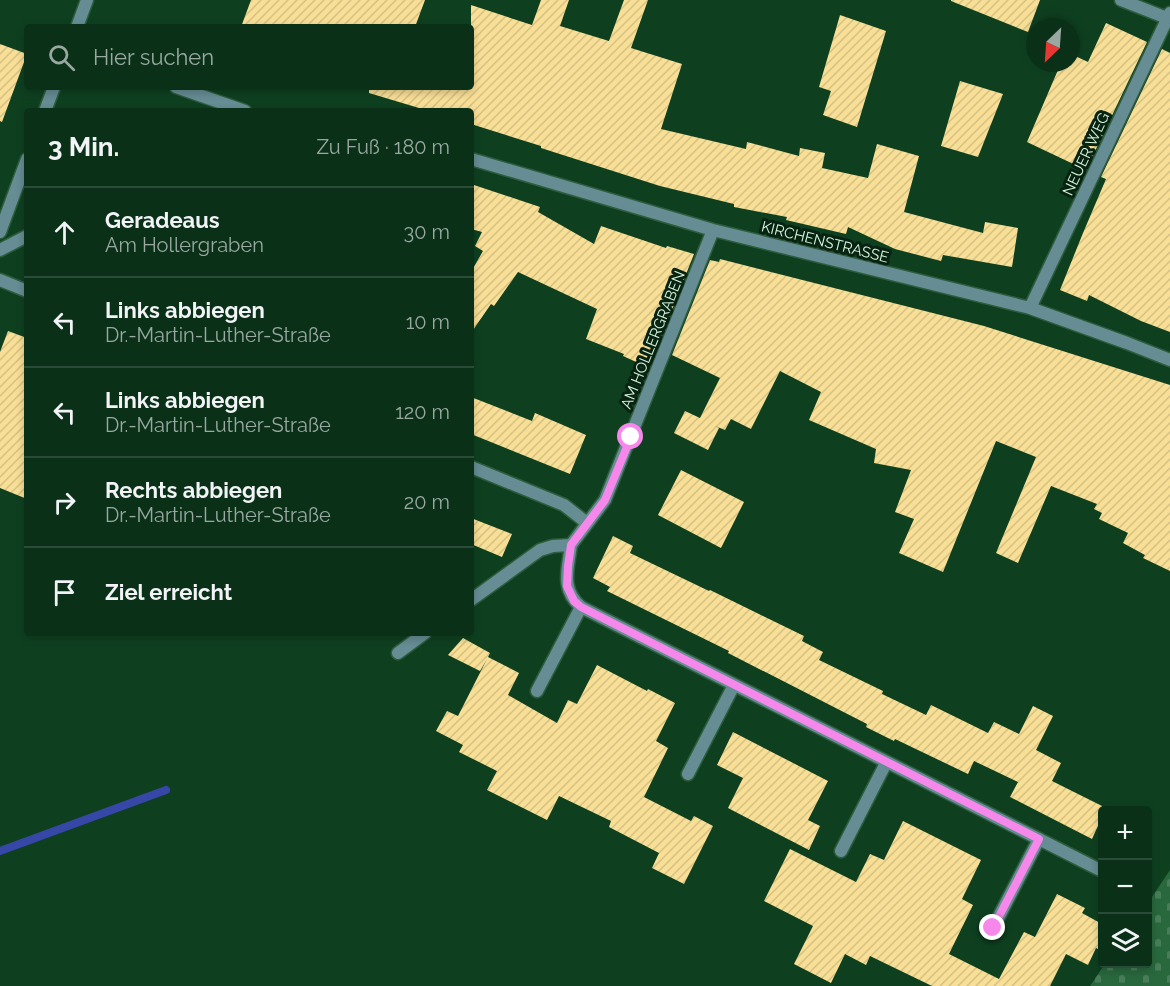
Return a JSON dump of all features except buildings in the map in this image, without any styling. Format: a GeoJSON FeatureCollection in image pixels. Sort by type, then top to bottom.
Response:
{"type":"FeatureCollection","features":[{"type":"Feature","properties":{"kind":"street"},"geometry":{"type":"LineString","coordinates":[[78,24],[87,0]]}},
{"type":"Feature","properties":{"kind":"street"},"geometry":{"type":"LineString","coordinates":[[1121,0],[1169,16]]}},
{"type":"Feature","properties":{"kind":"street","name":"NEUER WEG"},"geometry":{"type":"LineString","coordinates":[[1030,308],[1169,16]]}},
{"type":"Feature","properties":{"kind":"street"},"geometry":{"type":"LineString","coordinates":[[46,108],[53,90]]}},
{"type":"Feature","properties":{"kind":"street"},"geometry":{"type":"LineString","coordinates":[[185,90],[236,108]]}},
{"type":"Feature","properties":{"kind":"street","name":"KIRCHENSTRASSE"},"geometry":{"type":"LineString","coordinates":[[474,160],[713,230],[1030,308],[1170,360]]}},
{"type":"Feature","properties":{"kind":"street"},"geometry":{"type":"LineString","coordinates":[[0,232],[24,167]]}},
{"type":"Feature","properties":{"kind":"street","name":"AM HOLLERGRABEN"},"geometry":{"type":"LineString","coordinates":[[571,545],[605,500],[713,230]]}},
{"type":"Feature","properties":{"kind":"street"},"geometry":{"type":"LineString","coordinates":[[0,250],[24,238]]}},
{"type":"Feature","properties":{"kind":"street"},"geometry":{"type":"LineString","coordinates":[[0,280],[24,290]]}},
{"type":"Feature","properties":{"kind":"street"},"geometry":{"type":"LineString","coordinates":[[474,468],[564,505],[587,523]]}},
{"type":"Feature","properties":{"kind":"street"},"geometry":{"type":"LineString","coordinates":[[474,598],[540,550],[553,546],[571,545],[567,586],[574,601],[581,607],[1098,869]]}},
{"type":"Feature","properties":{"kind":"street"},"geometry":{"type":"LineString","coordinates":[[537,691],[581,607]]}},
{"type":"Feature","properties":{"kind":"street"},"geometry":{"type":"LineString","coordinates":[[398,652],[421,636]]}},
{"type":"Feature","properties":{"kind":"street"},"geometry":{"type":"LineString","coordinates":[[688,774],[734,685]]}},
{"type":"Feature","properties":{"kind":"street"},"geometry":{"type":"LineString","coordinates":[[841,850],[886,763]]}},
{"type":"Feature","properties":{"kind":"street"},"geometry":{"type":"LineString","coordinates":[[993,928],[1039,839]]}},
{"type":"Feature","properties":{"kind":"green space"},"geometry":{"type":"Polygon","coordinates":[[[1170,870],[1170,986],[1090,986],[1102,968],[1152,968],[1152,897],[1170,870]]]}},
{"type":"Feature","properties":{"kind":"waterway"},"geometry":{"type":"LineString","coordinates":[[0,851],[166,790]]}},
{"type":"Feature","properties":{"kind":"route"},"geometry":{"type":"LineString","coordinates":[[631,437],[605,500],[571,545],[567,586],[574,601],[581,607],[1039,839],[993,928]]}}]}
